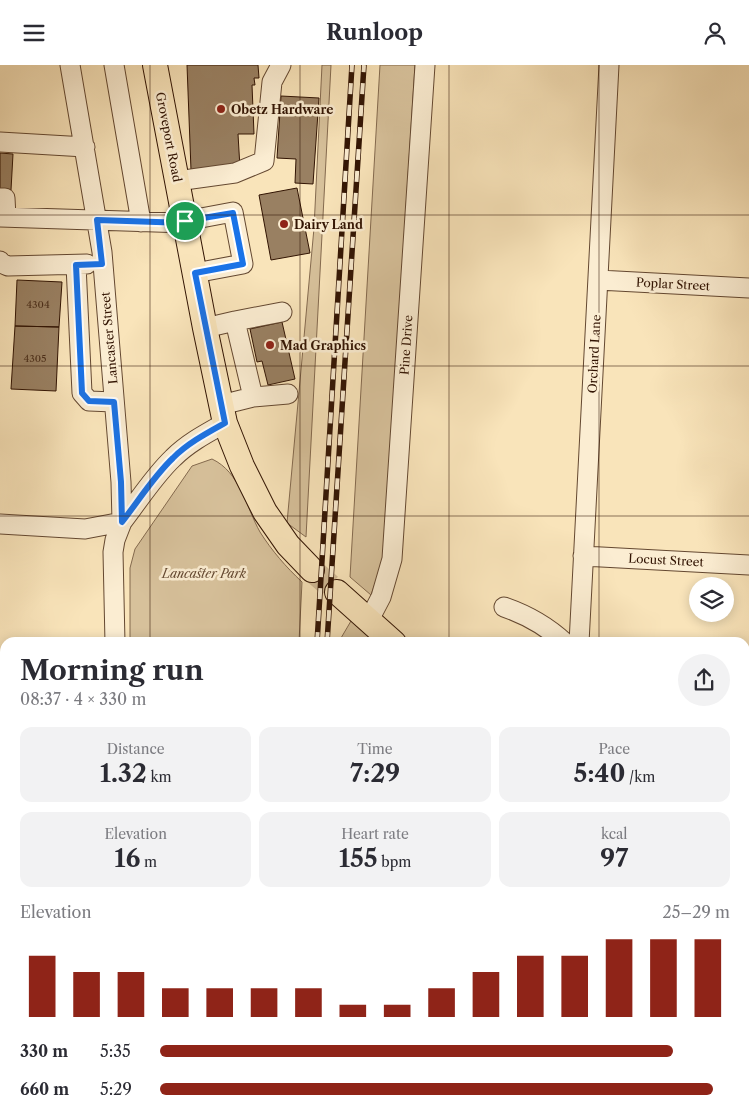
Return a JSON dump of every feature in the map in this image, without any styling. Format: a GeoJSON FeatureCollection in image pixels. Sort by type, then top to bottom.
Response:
{"type":"FeatureCollection","features":[{"type":"Feature","properties":{"kind":"main road","name":"Groveport Road"},"geometry":{"type":"LineString","coordinates":[[155,65],[223,414],[242,466],[266,512],[288,545],[312,570]]}},
{"type":"Feature","properties":{"kind":"main road"},"geometry":{"type":"LineString","coordinates":[[337,592],[387,637]]}},
{"type":"Feature","properties":{"kind":"street","name":"Lancaster Street"},"geometry":{"type":"LineString","coordinates":[[70,65],[97,220],[121,482],[122,522],[115,540],[113,552],[115,637]]}},
{"type":"Feature","properties":{"kind":"street"},"geometry":{"type":"LineString","coordinates":[[114,65],[141,222]]}},
{"type":"Feature","properties":{"kind":"street"},"geometry":{"type":"LineString","coordinates":[[178,181],[235,173],[264,161],[272,82],[281,65]]}},
{"type":"Feature","properties":{"kind":"street","name":"Pine Drive"},"geometry":{"type":"LineString","coordinates":[[369,620],[381,597],[392,559],[425,65]]}},
{"type":"Feature","properties":{"kind":"street","name":"Orchard Lane"},"geometry":{"type":"LineString","coordinates":[[579,637],[609,65]]}},
{"type":"Feature","properties":{"kind":"street"},"geometry":{"type":"LineString","coordinates":[[0,142],[85,147]]}},
{"type":"Feature","properties":{"kind":"street"},"geometry":{"type":"LineString","coordinates":[[0,198],[5,198],[3,217],[185,222],[233,213],[243,264],[195,273]]}},
{"type":"Feature","properties":{"kind":"street"},"geometry":{"type":"LineString","coordinates":[[0,261],[8,266],[102,264]]}},
{"type":"Feature","properties":{"kind":"street"},"geometry":{"type":"LineString","coordinates":[[76,265],[82,393],[89,401],[114,402]]}},
{"type":"Feature","properties":{"kind":"street","name":"Poplar Street"},"geometry":{"type":"LineString","coordinates":[[598,280],[749,288]]}},
{"type":"Feature","properties":{"kind":"street"},"geometry":{"type":"LineString","coordinates":[[205,328],[282,312]]}},
{"type":"Feature","properties":{"kind":"street"},"geometry":{"type":"LineString","coordinates":[[235,321],[253,397]]}},
{"type":"Feature","properties":{"kind":"street"},"geometry":{"type":"LineString","coordinates":[[0,524],[85,529],[122,522],[158,474],[174,457],[223,414],[253,397],[288,394]]}},
{"type":"Feature","properties":{"kind":"street","name":"Locust Street"},"geometry":{"type":"LineString","coordinates":[[583,556],[749,565]]}},
{"type":"Feature","properties":{"kind":"street"},"geometry":{"type":"LineString","coordinates":[[504,607],[525,614],[559,637]]}},
{"type":"Feature","properties":{"kind":"green space"},"geometry":{"type":"Polygon","coordinates":[[[322,65],[331,65],[306,537],[287,523],[314,228],[322,65]]]}},
{"type":"Feature","properties":{"kind":"green space"},"geometry":{"type":"Polygon","coordinates":[[[380,65],[415,65],[384,558],[371,595],[350,577],[380,65]]]}},
{"type":"Feature","properties":{"kind":"green space","name":"Lancaster Park"},"geometry":{"type":"Polygon","coordinates":[[[212,459],[229,472],[236,481],[260,532],[290,571],[302,582],[299,637],[130,637],[130,568],[135,549],[192,466],[212,459]]]}},
{"type":"Feature","properties":{"kind":"green space"},"geometry":{"type":"Polygon","coordinates":[[[351,621],[369,637],[342,637],[351,621]]]}},
{"type":"Feature","properties":{"kind":"building","name":"Obetz Hardware"},"geometry":{"type":"Polygon","coordinates":[[[187,65],[258,65],[259,78],[254,78],[255,85],[252,85],[254,134],[238,134],[240,168],[191,170],[187,65]]]}},
{"type":"Feature","properties":{"kind":"building"},"geometry":{"type":"Polygon","coordinates":[[[281,96],[319,98],[313,184],[295,183],[296,159],[277,158],[281,96]]]}},
{"type":"Feature","properties":{"kind":"building"},"geometry":{"type":"Polygon","coordinates":[[[0,153],[13,154],[11,190],[0,189],[0,153]]]}},
{"type":"Feature","properties":{"kind":"building","name":"Dairy Land"},"geometry":{"type":"Polygon","coordinates":[[[297,188],[310,253],[271,260],[259,195],[297,188]]]}},
{"type":"Feature","properties":{"kind":"building"},"geometry":{"type":"Polygon","coordinates":[[[17,280],[62,282],[59,327],[15,326],[17,280]]]}},
{"type":"Feature","properties":{"kind":"building","name":"Mad Graphics"},"geometry":{"type":"Polygon","coordinates":[[[282,322],[295,379],[268,385],[262,361],[257,362],[250,329],[282,322]]]}},
{"type":"Feature","properties":{"kind":"building"},"geometry":{"type":"Polygon","coordinates":[[[15,326],[59,327],[56,391],[11,389],[15,326]]]}},
{"type":"Feature","properties":{"kind":"tunnel"},"geometry":{"type":"LineString","coordinates":[[312,570],[337,592]]}},
{"type":"Feature","properties":{"kind":"railway"},"geometry":{"type":"LineString","coordinates":[[317,637],[352,65]]}},
{"type":"Feature","properties":{"kind":"railway"},"geometry":{"type":"LineString","coordinates":[[327,637],[364,65]]}},
{"type":"Feature","properties":{"kind":"place","name":"Obetz Hardware"},"geometry":{"type":"Point","coordinates":[221,109]}},
{"type":"Feature","properties":{"kind":"place","name":"Dairy Land"},"geometry":{"type":"Point","coordinates":[284,224]}},
{"type":"Feature","properties":{"kind":"place","name":"Mad Graphics"},"geometry":{"type":"Point","coordinates":[270,345]}},
{"type":"Feature","properties":{"kind":"route"},"geometry":{"type":"LineString","coordinates":[[233,213],[243,264],[195,273],[225,423],[192,442],[174,457],[158,474],[122,522],[121,482],[114,402],[89,401],[82,393],[76,265],[102,264],[97,220],[186,223],[185,221],[233,213]]}}]}
